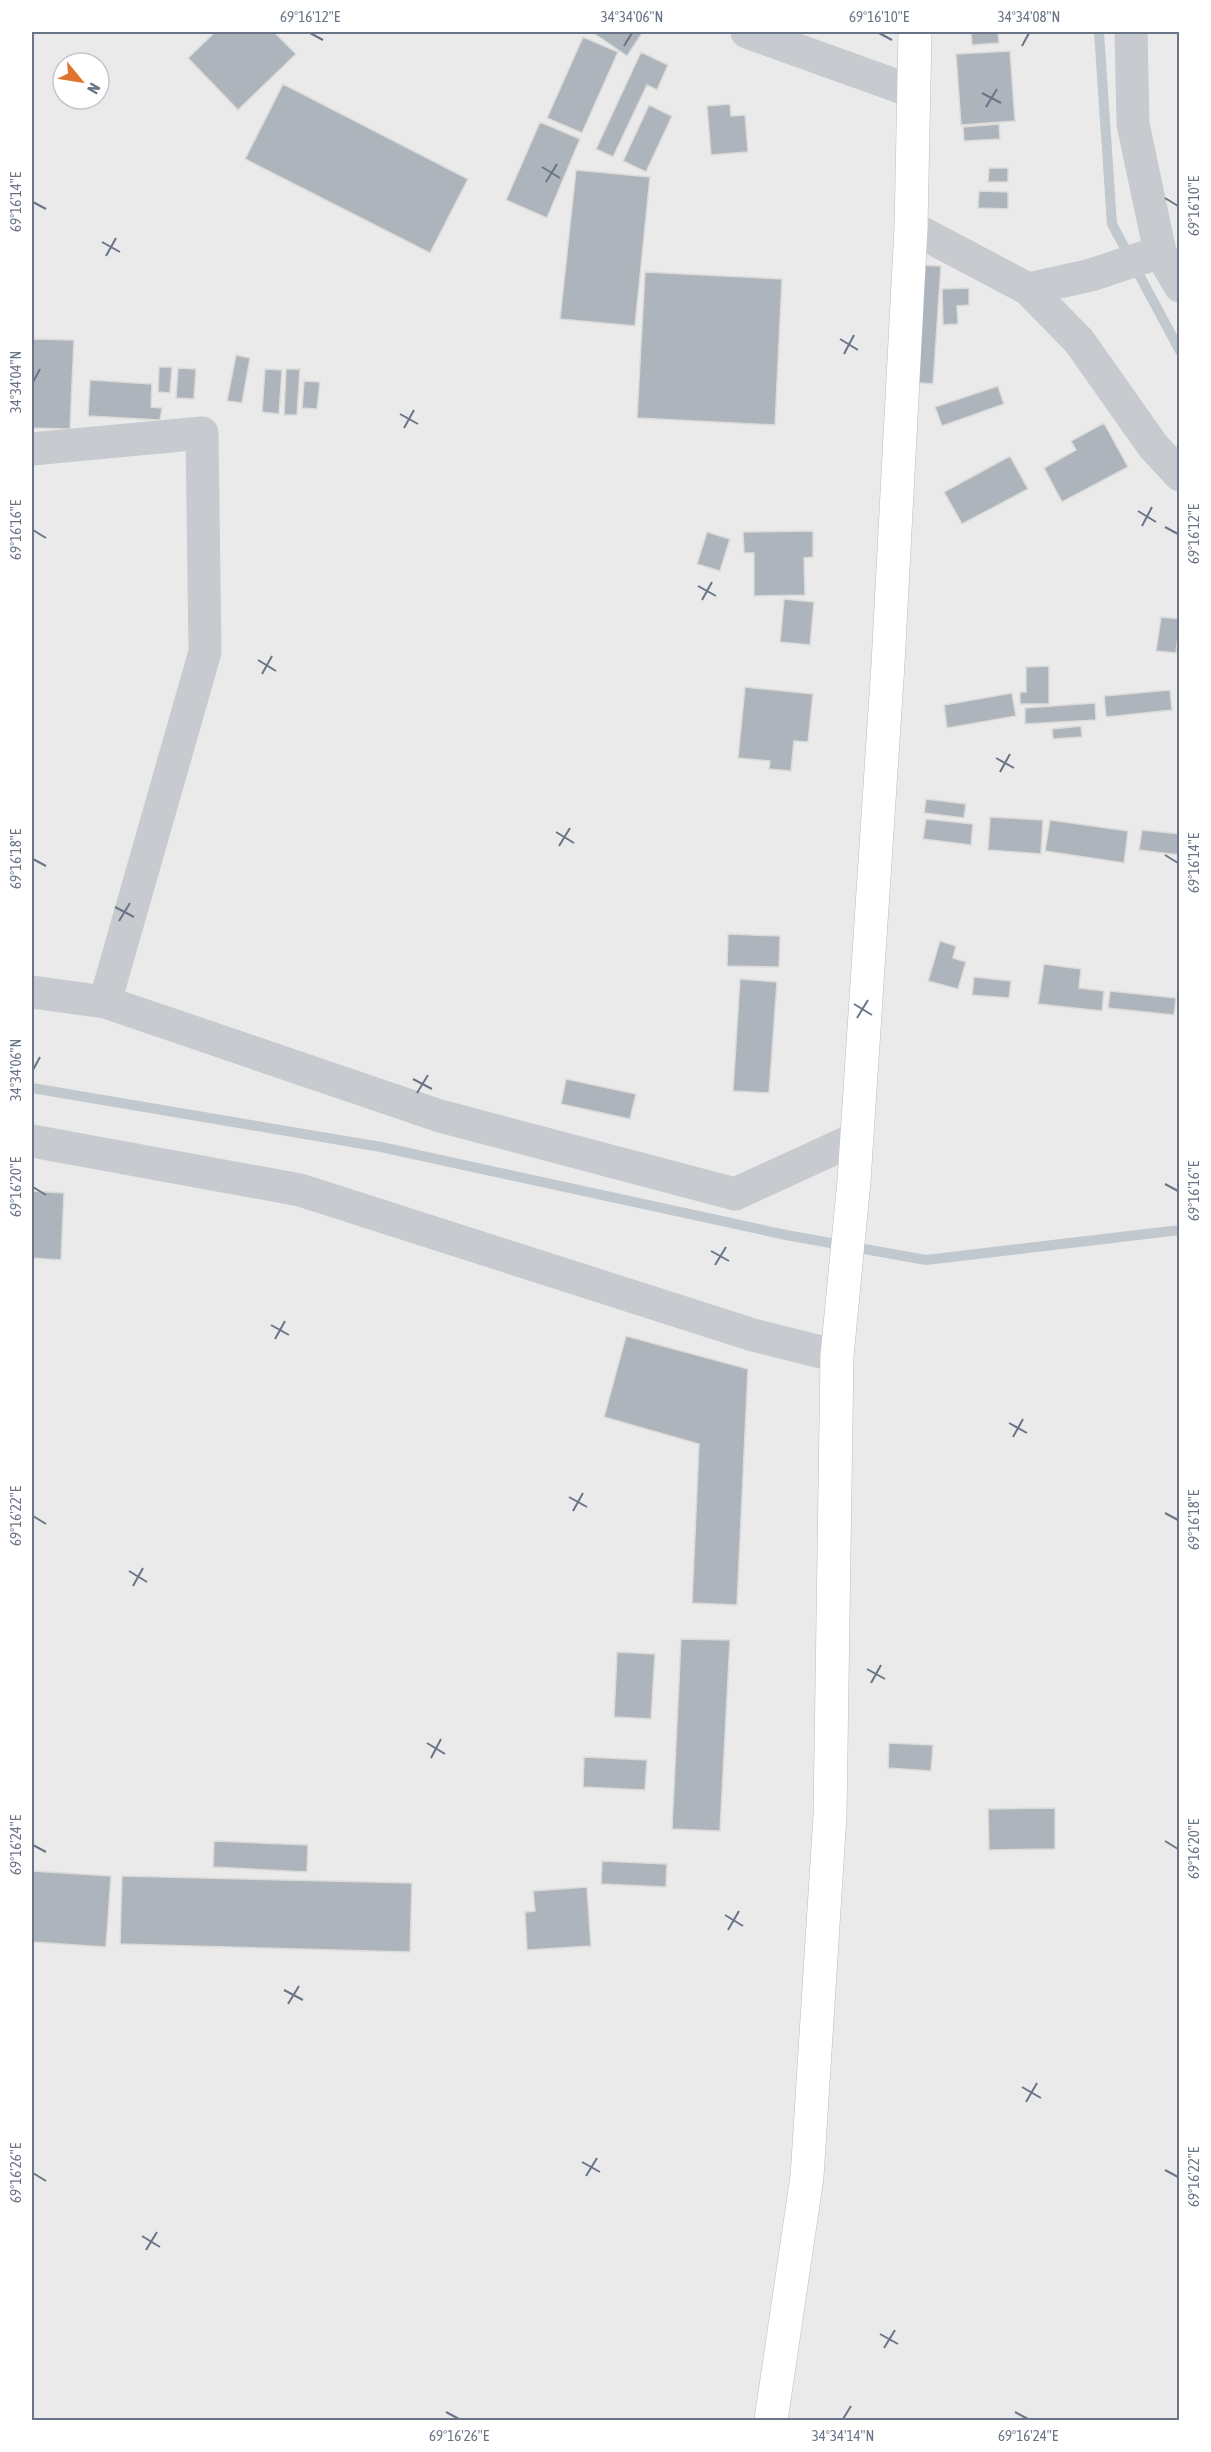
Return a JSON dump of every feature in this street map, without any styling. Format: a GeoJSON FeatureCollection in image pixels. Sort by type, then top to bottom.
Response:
{"type":"FeatureCollection","features":[{"type":"Feature","properties":{"kind":"main road"},"geometry":{"type":"LineString","coordinates":[[771,2421],[807,2177],[830,1815],[839,1345],[854,1181],[888,664],[910,227],[915,32]]}},
{"type":"Feature","properties":{"kind":"street"},"geometry":{"type":"LineString","coordinates":[[747,32],[914,92]]}},
{"type":"Feature","properties":{"kind":"street"},"geometry":{"type":"LineString","coordinates":[[1131,32],[1133,124],[1160,252],[1179,286]]}},
{"type":"Feature","properties":{"kind":"street"},"geometry":{"type":"LineString","coordinates":[[910,227],[1028,289],[1079,341],[1153,446],[1179,475]]}},
{"type":"Feature","properties":{"kind":"street"},"geometry":{"type":"LineString","coordinates":[[1028,289],[1091,275],[1160,252]]}},
{"type":"Feature","properties":{"kind":"street"},"geometry":{"type":"LineString","coordinates":[[32,449],[202,433],[205,652],[105,1002]]}},
{"type":"Feature","properties":{"kind":"street"},"geometry":{"type":"LineString","coordinates":[[32,992],[105,1002],[440,1116],[735,1194],[857,1138]]}},
{"type":"Feature","properties":{"kind":"street"},"geometry":{"type":"LineString","coordinates":[[32,1141],[300,1190],[753,1335],[839,1345]]}},
{"type":"Feature","properties":{"kind":"shaded area"},"geometry":{"type":"Polygon","coordinates":[[[32,32],[1179,32],[1179,2420],[32,2420],[32,32]]]}},
{"type":"Feature","properties":{"kind":"building"},"geometry":{"type":"Polygon","coordinates":[[[215,32],[274,32],[296,54],[238,110],[188,58],[215,32]]]}},
{"type":"Feature","properties":{"kind":"building"},"geometry":{"type":"Polygon","coordinates":[[[592,32],[643,32],[627,56],[592,32]]]}},
{"type":"Feature","properties":{"kind":"building"},"geometry":{"type":"Polygon","coordinates":[[[971,32],[998,32],[999,43],[972,45],[971,32]]]}},
{"type":"Feature","properties":{"kind":"building"},"geometry":{"type":"Polygon","coordinates":[[[583,37],[618,52],[582,133],[547,118],[583,37]]]}},
{"type":"Feature","properties":{"kind":"building"},"geometry":{"type":"Polygon","coordinates":[[[1010,51],[1015,121],[961,125],[956,54],[1010,51]]]}},
{"type":"Feature","properties":{"kind":"building"},"geometry":{"type":"Polygon","coordinates":[[[641,52],[668,65],[657,90],[647,85],[613,157],[596,149],[641,52]]]}},
{"type":"Feature","properties":{"kind":"building"},"geometry":{"type":"Polygon","coordinates":[[[283,84],[468,179],[430,253],[245,159],[283,84]]]}},
{"type":"Feature","properties":{"kind":"building"},"geometry":{"type":"Polygon","coordinates":[[[730,104],[731,116],[745,115],[748,152],[711,155],[707,106],[730,104]]]}},
{"type":"Feature","properties":{"kind":"building"},"geometry":{"type":"Polygon","coordinates":[[[649,105],[672,116],[646,172],[623,161],[649,105]]]}},
{"type":"Feature","properties":{"kind":"building"},"geometry":{"type":"Polygon","coordinates":[[[540,122],[580,139],[547,218],[506,200],[540,122]]]}},
{"type":"Feature","properties":{"kind":"building"},"geometry":{"type":"Polygon","coordinates":[[[999,124],[1000,139],[964,141],[963,127],[999,124]]]}},
{"type":"Feature","properties":{"kind":"building"},"geometry":{"type":"Polygon","coordinates":[[[989,168],[1008,168],[1008,182],[988,182],[989,168]]]}},
{"type":"Feature","properties":{"kind":"building"},"geometry":{"type":"Polygon","coordinates":[[[576,170],[650,177],[635,326],[560,319],[576,170]]]}},
{"type":"Feature","properties":{"kind":"building"},"geometry":{"type":"Polygon","coordinates":[[[979,191],[1008,192],[1008,209],[978,208],[979,191]]]}},
{"type":"Feature","properties":{"kind":"building"},"geometry":{"type":"Polygon","coordinates":[[[918,265],[941,266],[933,384],[910,382],[918,265]]]}},
{"type":"Feature","properties":{"kind":"building"},"geometry":{"type":"Polygon","coordinates":[[[645,272],[782,279],[775,425],[637,418],[645,272]]]}},
{"type":"Feature","properties":{"kind":"building"},"geometry":{"type":"Polygon","coordinates":[[[969,288],[969,305],[957,306],[958,324],[943,325],[942,289],[969,288]]]}},
{"type":"Feature","properties":{"kind":"building"},"geometry":{"type":"Polygon","coordinates":[[[32,339],[74,340],[70,429],[32,428],[32,339]]]}},
{"type":"Feature","properties":{"kind":"building"},"geometry":{"type":"Polygon","coordinates":[[[236,355],[250,358],[242,403],[227,401],[236,355]]]}},
{"type":"Feature","properties":{"kind":"building"},"geometry":{"type":"Polygon","coordinates":[[[159,367],[172,367],[170,393],[158,392],[159,367]]]}},
{"type":"Feature","properties":{"kind":"building"},"geometry":{"type":"Polygon","coordinates":[[[178,368],[196,369],[194,399],[176,398],[178,368]]]}},
{"type":"Feature","properties":{"kind":"building"},"geometry":{"type":"Polygon","coordinates":[[[265,369],[282,370],[279,414],[262,412],[265,369]]]}},
{"type":"Feature","properties":{"kind":"building"},"geometry":{"type":"Polygon","coordinates":[[[286,369],[300,369],[297,415],[284,415],[286,369]]]}},
{"type":"Feature","properties":{"kind":"building"},"geometry":{"type":"Polygon","coordinates":[[[90,380],[152,384],[151,407],[162,408],[160,420],[88,416],[90,380]]]}},
{"type":"Feature","properties":{"kind":"building"},"geometry":{"type":"Polygon","coordinates":[[[304,381],[320,382],[317,409],[302,408],[304,381]]]}},
{"type":"Feature","properties":{"kind":"building"},"geometry":{"type":"Polygon","coordinates":[[[998,386],[1004,404],[942,426],[935,407],[998,386]]]}},
{"type":"Feature","properties":{"kind":"building"},"geometry":{"type":"Polygon","coordinates":[[[1104,423],[1128,467],[1062,502],[1044,468],[1076,450],[1071,441],[1104,423]]]}},
{"type":"Feature","properties":{"kind":"building"},"geometry":{"type":"Polygon","coordinates":[[[1010,456],[1028,489],[962,524],[944,492],[1010,456]]]}},
{"type":"Feature","properties":{"kind":"building"},"geometry":{"type":"Polygon","coordinates":[[[813,531],[813,557],[804,558],[805,595],[754,596],[754,553],[744,553],[743,532],[813,531]]]}},
{"type":"Feature","properties":{"kind":"building"},"geometry":{"type":"Polygon","coordinates":[[[707,532],[730,539],[720,571],[697,564],[707,532]]]}},
{"type":"Feature","properties":{"kind":"building"},"geometry":{"type":"Polygon","coordinates":[[[784,599],[814,602],[810,645],[780,642],[784,599]]]}},
{"type":"Feature","properties":{"kind":"building"},"geometry":{"type":"Polygon","coordinates":[[[1161,617],[1180,619],[1176,653],[1156,651],[1161,617]]]}},
{"type":"Feature","properties":{"kind":"building"},"geometry":{"type":"Polygon","coordinates":[[[1049,666],[1049,704],[1020,704],[1020,692],[1026,692],[1026,667],[1049,666]]]}},
{"type":"Feature","properties":{"kind":"building"},"geometry":{"type":"Polygon","coordinates":[[[745,687],[813,694],[808,742],[794,741],[791,771],[769,769],[770,761],[738,758],[745,687]]]}},
{"type":"Feature","properties":{"kind":"building"},"geometry":{"type":"Polygon","coordinates":[[[1170,690],[1172,710],[1106,717],[1104,696],[1170,690]]]}},
{"type":"Feature","properties":{"kind":"building"},"geometry":{"type":"Polygon","coordinates":[[[1012,693],[1016,716],[947,728],[944,705],[1012,693]]]}},
{"type":"Feature","properties":{"kind":"building"},"geometry":{"type":"Polygon","coordinates":[[[1095,703],[1096,720],[1025,724],[1025,708],[1095,703]]]}},
{"type":"Feature","properties":{"kind":"building"},"geometry":{"type":"Polygon","coordinates":[[[1081,726],[1082,737],[1053,739],[1052,729],[1081,726]]]}},
{"type":"Feature","properties":{"kind":"building"},"geometry":{"type":"Polygon","coordinates":[[[926,799],[966,804],[964,818],[924,813],[926,799]]]}},
{"type":"Feature","properties":{"kind":"building"},"geometry":{"type":"Polygon","coordinates":[[[990,817],[1043,820],[1041,854],[988,850],[990,817]]]}},
{"type":"Feature","properties":{"kind":"building"},"geometry":{"type":"Polygon","coordinates":[[[926,819],[973,824],[971,845],[923,839],[926,819]]]}},
{"type":"Feature","properties":{"kind":"building"},"geometry":{"type":"Polygon","coordinates":[[[1050,820],[1128,831],[1124,863],[1045,851],[1050,820]]]}},
{"type":"Feature","properties":{"kind":"building"},"geometry":{"type":"Polygon","coordinates":[[[1142,830],[1180,834],[1180,855],[1139,850],[1142,830]]]}},
{"type":"Feature","properties":{"kind":"building"},"geometry":{"type":"Polygon","coordinates":[[[728,934],[780,936],[779,967],[727,966],[728,934]]]}},
{"type":"Feature","properties":{"kind":"building"},"geometry":{"type":"Polygon","coordinates":[[[940,941],[956,946],[953,958],[966,962],[958,989],[928,981],[940,941]]]}},
{"type":"Feature","properties":{"kind":"building"},"geometry":{"type":"Polygon","coordinates":[[[1044,964],[1081,969],[1079,988],[1104,991],[1102,1011],[1038,1004],[1044,964]]]}},
{"type":"Feature","properties":{"kind":"building"},"geometry":{"type":"Polygon","coordinates":[[[974,977],[1011,981],[1009,998],[972,995],[974,977]]]}},
{"type":"Feature","properties":{"kind":"building"},"geometry":{"type":"Polygon","coordinates":[[[740,979],[777,982],[769,1093],[733,1091],[740,979]]]}},
{"type":"Feature","properties":{"kind":"building"},"geometry":{"type":"Polygon","coordinates":[[[1110,991],[1176,998],[1174,1015],[1108,1008],[1110,991]]]}},
{"type":"Feature","properties":{"kind":"building"},"geometry":{"type":"Polygon","coordinates":[[[566,1079],[636,1094],[630,1119],[561,1104],[566,1079]]]}},
{"type":"Feature","properties":{"kind":"building"},"geometry":{"type":"Polygon","coordinates":[[[32,1191],[64,1193],[61,1260],[32,1258],[32,1191]]]}},
{"type":"Feature","properties":{"kind":"building"},"geometry":{"type":"Polygon","coordinates":[[[626,1336],[748,1369],[737,1605],[692,1603],[699,1444],[604,1417],[626,1336]]]}},
{"type":"Feature","properties":{"kind":"building"},"geometry":{"type":"Polygon","coordinates":[[[681,1639],[730,1640],[720,1831],[672,1829],[681,1639]]]}},
{"type":"Feature","properties":{"kind":"building"},"geometry":{"type":"Polygon","coordinates":[[[617,1652],[655,1654],[651,1719],[614,1717],[617,1652]]]}},
{"type":"Feature","properties":{"kind":"building"},"geometry":{"type":"Polygon","coordinates":[[[889,1743],[933,1745],[931,1771],[888,1768],[889,1743]]]}},
{"type":"Feature","properties":{"kind":"building"},"geometry":{"type":"Polygon","coordinates":[[[584,1757],[647,1760],[645,1790],[583,1787],[584,1757]]]}},
{"type":"Feature","properties":{"kind":"building"},"geometry":{"type":"Polygon","coordinates":[[[1055,1808],[1055,1849],[989,1850],[988,1809],[1055,1808]]]}},
{"type":"Feature","properties":{"kind":"building"},"geometry":{"type":"Polygon","coordinates":[[[214,1841],[308,1845],[307,1872],[213,1867],[214,1841]]]}},
{"type":"Feature","properties":{"kind":"building"},"geometry":{"type":"Polygon","coordinates":[[[602,1861],[667,1864],[666,1887],[601,1884],[602,1861]]]}},
{"type":"Feature","properties":{"kind":"building"},"geometry":{"type":"Polygon","coordinates":[[[32,1871],[111,1876],[106,1947],[32,1942],[32,1871]]]}},
{"type":"Feature","properties":{"kind":"building"},"geometry":{"type":"Polygon","coordinates":[[[122,1876],[412,1883],[410,1952],[120,1944],[122,1876]]]}},
{"type":"Feature","properties":{"kind":"building"},"geometry":{"type":"Polygon","coordinates":[[[587,1887],[591,1946],[527,1950],[525,1912],[535,1911],[533,1891],[587,1887]]]}},
{"type":"Feature","properties":{"kind":"waterway"},"geometry":{"type":"LineString","coordinates":[[1099,32],[1112,224],[1180,351]]}},
{"type":"Feature","properties":{"kind":"waterway"},"geometry":{"type":"LineString","coordinates":[[32,1088],[381,1147],[786,1235],[926,1260],[1180,1230]]}}]}
